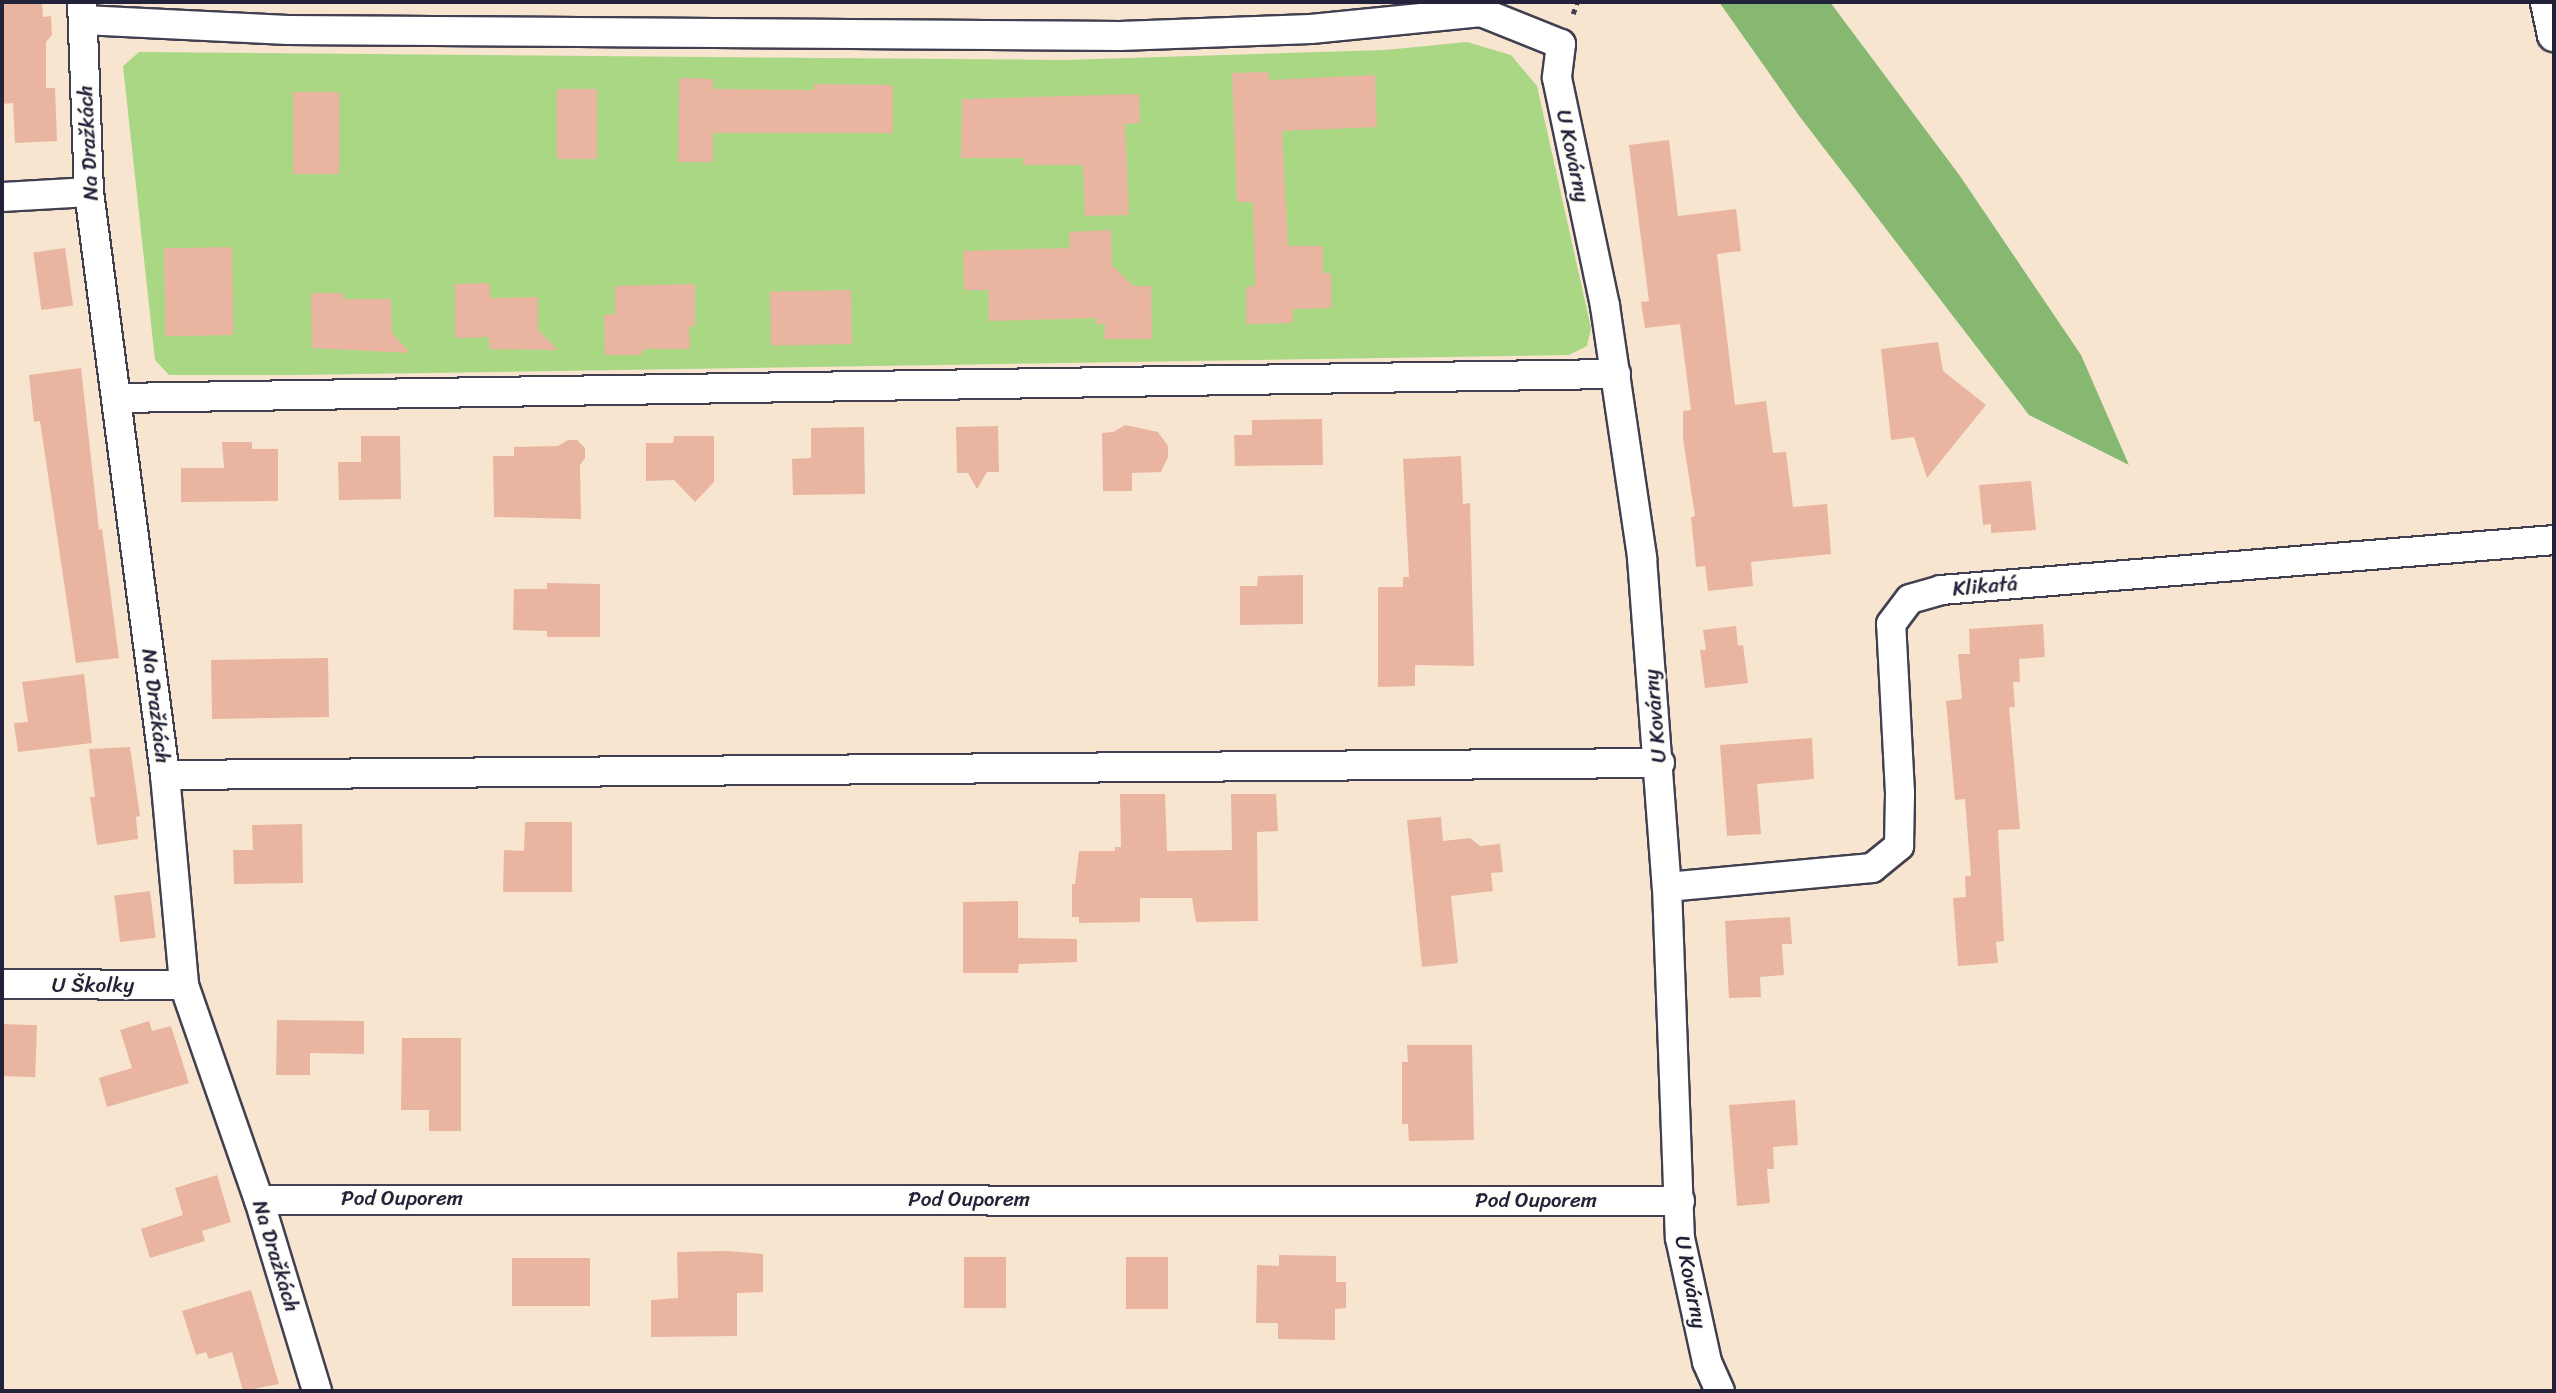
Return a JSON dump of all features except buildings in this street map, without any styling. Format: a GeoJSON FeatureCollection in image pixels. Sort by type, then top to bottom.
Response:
{"type":"FeatureCollection","features":[{"type":"Feature","properties":{"kind":"street"},"geometry":{"type":"LineString","coordinates":[[2547,2],[2554,34]]}},
{"type":"Feature","properties":{"kind":"street","name":"U Kovárny"},"geometry":{"type":"LineString","coordinates":[[83,11],[288,30],[1120,36],[1311,29],[1481,12],[1517,24],[1561,44],[1557,78],[1605,306],[1642,558],[1660,762],[1667,887],[1680,1238],[1707,1362],[1720,1391]]}},
{"type":"Feature","properties":{"kind":"street","name":"Na Dražkách"},"geometry":{"type":"LineString","coordinates":[[83,11],[89,192],[165,775],[184,985],[259,1200],[317,1391]]}},
{"type":"Feature","properties":{"kind":"street"},"geometry":{"type":"LineString","coordinates":[[2,197],[89,192]]}},
{"type":"Feature","properties":{"kind":"street"},"geometry":{"type":"LineString","coordinates":[[117,398],[1616,374]]}},
{"type":"Feature","properties":{"kind":"street","name":"Klikatá"},"geometry":{"type":"LineString","coordinates":[[1667,887],[1872,868],[1899,846],[1900,793],[1891,624],[1910,599],[1941,590],[2554,540]]}},
{"type":"Feature","properties":{"kind":"street"},"geometry":{"type":"LineString","coordinates":[[165,775],[1660,762]]}},
{"type":"Feature","properties":{"kind":"street","name":"U Školky"},"geometry":{"type":"LineString","coordinates":[[2,984],[184,985]]}},
{"type":"Feature","properties":{"kind":"street","name":"Pod Ouporem"},"geometry":{"type":"LineString","coordinates":[[259,1200],[1680,1201]]}},
{"type":"Feature","properties":{"kind":"green space"},"geometry":{"type":"Polygon","coordinates":[[[1719,2],[1830,2],[1960,176],[2081,355],[2129,465],[2029,415],[1800,117],[1719,2]]]}},
{"type":"Feature","properties":{"kind":"green space"},"geometry":{"type":"Polygon","coordinates":[[[1467,42],[1511,55],[1537,86],[1591,328],[1587,346],[1569,355],[296,375],[169,375],[155,360],[123,66],[139,52],[1064,60],[1385,50],[1467,42]]]}}]}
